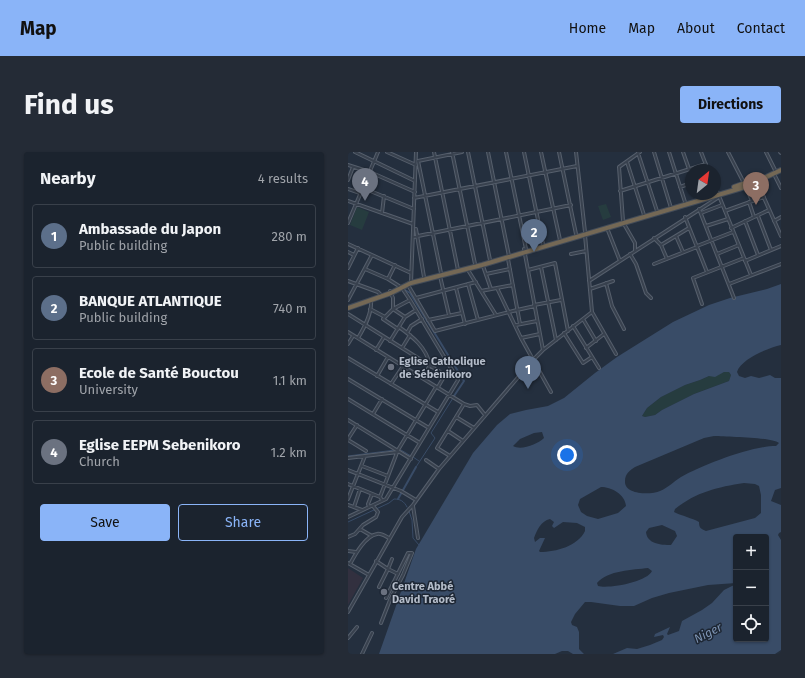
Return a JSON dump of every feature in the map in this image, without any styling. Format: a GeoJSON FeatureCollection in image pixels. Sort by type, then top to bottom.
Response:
{"type":"FeatureCollection","features":[{"type":"Feature","properties":{"kind":"highway"},"geometry":{"type":"LineString","coordinates":[[721,193],[757,182],[781,169]]}},
{"type":"Feature","properties":{"kind":"highway"},"geometry":{"type":"LineString","coordinates":[[745,185],[775,172]]}},
{"type":"Feature","properties":{"kind":"highway"},"geometry":{"type":"LineString","coordinates":[[348,307],[371,300],[424,277],[467,269],[543,244],[607,228],[693,200]]}},
{"type":"Feature","properties":{"kind":"highway"},"geometry":{"type":"LineString","coordinates":[[525,250],[576,234],[585,234],[697,200]]}},
{"type":"Feature","properties":{"kind":"highway"},"geometry":{"type":"LineString","coordinates":[[458,270],[508,256]]}},
{"type":"Feature","properties":{"kind":"highway"},"geometry":{"type":"LineString","coordinates":[[410,283],[440,274]]}},
{"type":"Feature","properties":{"kind":"highway"},"geometry":{"type":"LineString","coordinates":[[348,307],[380,294],[390,292]]}},
{"type":"Feature","properties":{"kind":"street"},"geometry":{"type":"LineString","coordinates":[[355,152],[415,181]]}},
{"type":"Feature","properties":{"kind":"street"},"geometry":{"type":"LineString","coordinates":[[348,223],[378,152]]}},
{"type":"Feature","properties":{"kind":"street"},"geometry":{"type":"LineString","coordinates":[[387,152],[416,165]]}},
{"type":"Feature","properties":{"kind":"street"},"geometry":{"type":"LineString","coordinates":[[415,152],[434,233],[443,291],[449,315]]}},
{"type":"Feature","properties":{"kind":"street"},"geometry":{"type":"LineString","coordinates":[[434,152],[458,270]]}},
{"type":"Feature","properties":{"kind":"street"},"geometry":{"type":"LineString","coordinates":[[417,161],[462,152]]}},
{"type":"Feature","properties":{"kind":"street"},"geometry":{"type":"LineString","coordinates":[[468,152],[490,260]]}},
{"type":"Feature","properties":{"kind":"street"},"geometry":{"type":"LineString","coordinates":[[488,152],[520,324]]}},
{"type":"Feature","properties":{"kind":"street"},"geometry":{"type":"LineString","coordinates":[[506,152],[519,215],[543,350]]}},
{"type":"Feature","properties":{"kind":"street"},"geometry":{"type":"LineString","coordinates":[[524,152],[543,244]]}},
{"type":"Feature","properties":{"kind":"street"},"geometry":{"type":"LineString","coordinates":[[541,152],[552,208],[560,239]]}},
{"type":"Feature","properties":{"kind":"street"},"geometry":{"type":"LineString","coordinates":[[560,152],[576,234]]}},
{"type":"Feature","properties":{"kind":"street"},"geometry":{"type":"LineString","coordinates":[[576,152],[592,312],[616,354]]}},
{"type":"Feature","properties":{"kind":"street"},"geometry":{"type":"LineString","coordinates":[[654,152],[671,208]]}},
{"type":"Feature","properties":{"kind":"street"},"geometry":{"type":"LineString","coordinates":[[669,152],[685,202]]}},
{"type":"Feature","properties":{"kind":"street"},"geometry":{"type":"LineString","coordinates":[[684,152],[688,164]]}},
{"type":"Feature","properties":{"kind":"street"},"geometry":{"type":"LineString","coordinates":[[701,152],[706,164]]}},
{"type":"Feature","properties":{"kind":"street"},"geometry":{"type":"LineString","coordinates":[[728,152],[745,185],[754,217]]}},
{"type":"Feature","properties":{"kind":"street"},"geometry":{"type":"LineString","coordinates":[[766,152],[781,188]]}},
{"type":"Feature","properties":{"kind":"street"},"geometry":{"type":"LineString","coordinates":[[452,153],[475,264]]}},
{"type":"Feature","properties":{"kind":"street"},"geometry":{"type":"LineString","coordinates":[[635,251],[635,243],[624,222],[618,167],[639,153],[657,211]]}},
{"type":"Feature","properties":{"kind":"street"},"geometry":{"type":"LineString","coordinates":[[417,161],[410,283],[416,298],[435,331],[561,300]]}},
{"type":"Feature","properties":{"kind":"street"},"geometry":{"type":"LineString","coordinates":[[627,162],[644,215]]}},
{"type":"Feature","properties":{"kind":"street"},"geometry":{"type":"LineString","coordinates":[[348,165],[370,172],[415,192]]}},
{"type":"Feature","properties":{"kind":"street"},"geometry":{"type":"LineString","coordinates":[[414,198],[577,166]]}},
{"type":"Feature","properties":{"kind":"street"},"geometry":{"type":"LineString","coordinates":[[348,180],[353,167]]}},
{"type":"Feature","properties":{"kind":"street"},"geometry":{"type":"LineString","coordinates":[[620,191],[685,170]]}},
{"type":"Feature","properties":{"kind":"street"},"geometry":{"type":"LineString","coordinates":[[757,182],[781,236]]}},
{"type":"Feature","properties":{"kind":"street"},"geometry":{"type":"LineString","coordinates":[[680,186],[685,185]]}},
{"type":"Feature","properties":{"kind":"street"},"geometry":{"type":"LineString","coordinates":[[363,188],[414,209]]}},
{"type":"Feature","properties":{"kind":"street"},"geometry":{"type":"LineString","coordinates":[[348,189],[361,193]]}},
{"type":"Feature","properties":{"kind":"street"},"geometry":{"type":"LineString","coordinates":[[382,213],[384,196]]}},
{"type":"Feature","properties":{"kind":"street"},"geometry":{"type":"LineString","coordinates":[[725,211],[764,197]]}},
{"type":"Feature","properties":{"kind":"street"},"geometry":{"type":"LineString","coordinates":[[589,281],[699,209],[710,200]]}},
{"type":"Feature","properties":{"kind":"street"},"geometry":{"type":"LineString","coordinates":[[720,200],[751,276]]}},
{"type":"Feature","properties":{"kind":"street"},"geometry":{"type":"LineString","coordinates":[[348,201],[413,224]]}},
{"type":"Feature","properties":{"kind":"street"},"geometry":{"type":"LineString","coordinates":[[701,213],[722,204]]}},
{"type":"Feature","properties":{"kind":"street"},"geometry":{"type":"LineString","coordinates":[[413,237],[571,205]]}},
{"type":"Feature","properties":{"kind":"street"},"geometry":{"type":"LineString","coordinates":[[699,209],[734,298]]}},
{"type":"Feature","properties":{"kind":"street"},"geometry":{"type":"LineString","coordinates":[[731,228],[769,210]]}},
{"type":"Feature","properties":{"kind":"street"},"geometry":{"type":"LineString","coordinates":[[758,216],[771,250]]}},
{"type":"Feature","properties":{"kind":"street"},"geometry":{"type":"LineString","coordinates":[[774,221],[781,217]]}},
{"type":"Feature","properties":{"kind":"street"},"geometry":{"type":"LineString","coordinates":[[685,218],[707,273]]}},
{"type":"Feature","properties":{"kind":"street"},"geometry":{"type":"LineString","coordinates":[[706,226],[728,219]]}},
{"type":"Feature","properties":{"kind":"street"},"geometry":{"type":"LineString","coordinates":[[745,221],[758,255]]}},
{"type":"Feature","properties":{"kind":"street"},"geometry":{"type":"LineString","coordinates":[[607,228],[620,261]]}},
{"type":"Feature","properties":{"kind":"street"},"geometry":{"type":"LineString","coordinates":[[661,245],[689,228]]}},
{"type":"Feature","properties":{"kind":"street"},"geometry":{"type":"LineString","coordinates":[[416,229],[424,277]]}},
{"type":"Feature","properties":{"kind":"street"},"geometry":{"type":"LineString","coordinates":[[654,264],[733,232]]}},
{"type":"Feature","properties":{"kind":"street"},"geometry":{"type":"LineString","coordinates":[[676,236],[683,252]]}},
{"type":"Feature","properties":{"kind":"street"},"geometry":{"type":"LineString","coordinates":[[654,238],[661,245],[667,259]]}},
{"type":"Feature","properties":{"kind":"street"},"geometry":{"type":"LineString","coordinates":[[348,244],[411,273]]}},
{"type":"Feature","properties":{"kind":"street"},"geometry":{"type":"LineString","coordinates":[[717,254],[739,245]]}},
{"type":"Feature","properties":{"kind":"street"},"geometry":{"type":"LineString","coordinates":[[702,304],[692,278],[781,246]]}},
{"type":"Feature","properties":{"kind":"street"},"geometry":{"type":"LineString","coordinates":[[348,268],[358,248]]}},
{"type":"Feature","properties":{"kind":"street"},"geometry":{"type":"LineString","coordinates":[[572,254],[586,251]]}},
{"type":"Feature","properties":{"kind":"street"},"geometry":{"type":"LineString","coordinates":[[348,252],[355,255]]}},
{"type":"Feature","properties":{"kind":"street"},"geometry":{"type":"LineString","coordinates":[[630,254],[636,264],[646,293],[651,298]]}},
{"type":"Feature","properties":{"kind":"street"},"geometry":{"type":"LineString","coordinates":[[348,300],[372,255]]}},
{"type":"Feature","properties":{"kind":"street"},"geometry":{"type":"LineString","coordinates":[[528,270],[556,263],[561,300],[568,330]]}},
{"type":"Feature","properties":{"kind":"street"},"geometry":{"type":"LineString","coordinates":[[482,264],[491,289]]}},
{"type":"Feature","properties":{"kind":"street"},"geometry":{"type":"LineString","coordinates":[[728,284],[781,264]]}},
{"type":"Feature","properties":{"kind":"street"},"geometry":{"type":"LineString","coordinates":[[388,279],[394,265]]}},
{"type":"Feature","properties":{"kind":"street"},"geometry":{"type":"LineString","coordinates":[[541,266],[556,340]]}},
{"type":"Feature","properties":{"kind":"street"},"geometry":{"type":"LineString","coordinates":[[348,518],[386,498],[458,380],[422,319],[400,287],[388,279],[365,269]]}},
{"type":"Feature","properties":{"kind":"street"},"geometry":{"type":"LineString","coordinates":[[467,269],[496,315]]}},
{"type":"Feature","properties":{"kind":"street"},"geometry":{"type":"LineString","coordinates":[[486,274],[510,269]]}},
{"type":"Feature","properties":{"kind":"street"},"geometry":{"type":"LineString","coordinates":[[348,281],[380,294]]}},
{"type":"Feature","properties":{"kind":"street"},"geometry":{"type":"LineString","coordinates":[[590,289],[613,281]]}},
{"type":"Feature","properties":{"kind":"street"},"geometry":{"type":"LineString","coordinates":[[416,298],[476,282]]}},
{"type":"Feature","properties":{"kind":"street"},"geometry":{"type":"LineString","coordinates":[[606,283],[612,306],[624,330]]}},
{"type":"Feature","properties":{"kind":"street"},"geometry":{"type":"LineString","coordinates":[[468,284],[478,320]]}},
{"type":"Feature","properties":{"kind":"street"},"geometry":{"type":"LineString","coordinates":[[481,291],[513,285]]}},
{"type":"Feature","properties":{"kind":"street"},"geometry":{"type":"LineString","coordinates":[[456,287],[464,324]]}},
{"type":"Feature","properties":{"kind":"street"},"geometry":{"type":"LineString","coordinates":[[497,288],[521,338],[551,392]]}},
{"type":"Feature","properties":{"kind":"street"},"geometry":{"type":"LineString","coordinates":[[390,292],[393,298],[393,309]]}},
{"type":"Feature","properties":{"kind":"street"},"geometry":{"type":"LineString","coordinates":[[358,338],[366,325],[371,300]]}},
{"type":"Feature","properties":{"kind":"street"},"geometry":{"type":"LineString","coordinates":[[385,317],[393,309],[410,300]]}},
{"type":"Feature","properties":{"kind":"street"},"geometry":{"type":"LineString","coordinates":[[370,309],[385,317]]}},
{"type":"Feature","properties":{"kind":"street"},"geometry":{"type":"LineString","coordinates":[[393,309],[405,317]]}},
{"type":"Feature","properties":{"kind":"street"},"geometry":{"type":"LineString","coordinates":[[390,340],[405,317],[416,310]]}},
{"type":"Feature","properties":{"kind":"street"},"geometry":{"type":"LineString","coordinates":[[348,612],[389,538],[406,511],[416,501],[439,469],[533,360],[543,350],[592,312]]}},
{"type":"Feature","properties":{"kind":"street"},"geometry":{"type":"LineString","coordinates":[[428,320],[462,313]]}},
{"type":"Feature","properties":{"kind":"street"},"geometry":{"type":"LineString","coordinates":[[348,314],[445,375],[398,451],[380,497]]}},
{"type":"Feature","properties":{"kind":"street"},"geometry":{"type":"LineString","coordinates":[[385,317],[383,319],[407,333],[417,341],[429,361],[430,366],[423,378]]}},
{"type":"Feature","properties":{"kind":"street"},"geometry":{"type":"LineString","coordinates":[[407,333],[411,326],[422,319]]}},
{"type":"Feature","properties":{"kind":"street"},"geometry":{"type":"LineString","coordinates":[[583,319],[596,341]]}},
{"type":"Feature","properties":{"kind":"street"},"geometry":{"type":"LineString","coordinates":[[516,325],[537,321]]}},
{"type":"Feature","properties":{"kind":"street"},"geometry":{"type":"LineString","coordinates":[[573,326],[599,368]]}},
{"type":"Feature","properties":{"kind":"street"},"geometry":{"type":"LineString","coordinates":[[348,332],[464,404],[470,406],[477,405],[485,416]]}},
{"type":"Feature","properties":{"kind":"street"},"geometry":{"type":"LineString","coordinates":[[564,333],[583,364],[592,357]]}},
{"type":"Feature","properties":{"kind":"street"},"geometry":{"type":"LineString","coordinates":[[521,338],[540,334]]}},
{"type":"Feature","properties":{"kind":"street"},"geometry":{"type":"LineString","coordinates":[[586,348],[604,334]]}},
{"type":"Feature","properties":{"kind":"street"},"geometry":{"type":"LineString","coordinates":[[402,348],[410,335]]}},
{"type":"Feature","properties":{"kind":"street"},"geometry":{"type":"LineString","coordinates":[[348,344],[353,336]]}},
{"type":"Feature","properties":{"kind":"street"},"geometry":{"type":"LineString","coordinates":[[376,350],[384,337]]}},
{"type":"Feature","properties":{"kind":"street"},"geometry":{"type":"LineString","coordinates":[[377,376],[388,357]]}},
{"type":"Feature","properties":{"kind":"street"},"geometry":{"type":"LineString","coordinates":[[348,358],[438,412]]}},
{"type":"Feature","properties":{"kind":"street"},"geometry":{"type":"LineString","coordinates":[[391,384],[403,366]]}},
{"type":"Feature","properties":{"kind":"street"},"geometry":{"type":"LineString","coordinates":[[348,379],[429,428]]}},
{"type":"Feature","properties":{"kind":"street"},"geometry":{"type":"LineString","coordinates":[[348,399],[420,443]]}},
{"type":"Feature","properties":{"kind":"street"},"geometry":{"type":"LineString","coordinates":[[373,414],[382,399]]}},
{"type":"Feature","properties":{"kind":"street"},"geometry":{"type":"LineString","coordinates":[[450,456],[437,448],[464,404]]}},
{"type":"Feature","properties":{"kind":"street"},"geometry":{"type":"LineString","coordinates":[[456,417],[474,428]]}},
{"type":"Feature","properties":{"kind":"street"},"geometry":{"type":"LineString","coordinates":[[348,420],[411,458]]}},
{"type":"Feature","properties":{"kind":"street"},"geometry":{"type":"LineString","coordinates":[[357,425],[348,440],[366,451]]}},
{"type":"Feature","properties":{"kind":"street"},"geometry":{"type":"LineString","coordinates":[[448,431],[463,441]]}},
{"type":"Feature","properties":{"kind":"street"},"geometry":{"type":"LineString","coordinates":[[348,458],[398,451]]}},
{"type":"Feature","properties":{"kind":"street"},"geometry":{"type":"LineString","coordinates":[[348,499],[365,456]]}},
{"type":"Feature","properties":{"kind":"street"},"geometry":{"type":"LineString","coordinates":[[426,460],[439,469]]}},
{"type":"Feature","properties":{"kind":"street"},"geometry":{"type":"LineString","coordinates":[[362,466],[388,476]]}},
{"type":"Feature","properties":{"kind":"street"},"geometry":{"type":"LineString","coordinates":[[348,470],[401,491],[416,501]]}},
{"type":"Feature","properties":{"kind":"street"},"geometry":{"type":"LineString","coordinates":[[348,484],[380,497],[382,500]]}},
{"type":"Feature","properties":{"kind":"street"},"geometry":{"type":"LineString","coordinates":[[354,507],[360,489]]}},
{"type":"Feature","properties":{"kind":"street"},"geometry":{"type":"LineString","coordinates":[[369,507],[368,504],[372,494]]}},
{"type":"Feature","properties":{"kind":"street"},"geometry":{"type":"LineString","coordinates":[[348,505],[362,510]]}},
{"type":"Feature","properties":{"kind":"street"},"geometry":{"type":"LineString","coordinates":[[348,537],[355,534],[364,524],[376,517],[377,510],[373,506]]}},
{"type":"Feature","properties":{"kind":"street"},"geometry":{"type":"LineString","coordinates":[[412,506],[418,538]]}},
{"type":"Feature","properties":{"kind":"street"},"geometry":{"type":"LineString","coordinates":[[360,529],[372,536]]}},
{"type":"Feature","properties":{"kind":"street"},"geometry":{"type":"LineString","coordinates":[[369,575],[349,564],[365,541],[372,536],[379,534],[389,538]]}},
{"type":"Feature","properties":{"kind":"street"},"geometry":{"type":"LineString","coordinates":[[348,551],[356,552]]}},
{"type":"Feature","properties":{"kind":"street"},"geometry":{"type":"LineString","coordinates":[[381,623],[390,600],[412,554],[408,553],[386,598]]}},
{"type":"Feature","properties":{"kind":"street"},"geometry":{"type":"LineString","coordinates":[[379,586],[392,559]]}},
{"type":"Feature","properties":{"kind":"street"},"geometry":{"type":"LineString","coordinates":[[376,561],[398,574]]}},
{"type":"Feature","properties":{"kind":"street"},"geometry":{"type":"LineString","coordinates":[[348,638],[357,627]]}},
{"type":"Feature","properties":{"kind":"street"},"geometry":{"type":"LineString","coordinates":[[362,654],[372,633]]}},
{"type":"Feature","properties":{"kind":"shaded area"},"geometry":{"type":"Polygon","coordinates":[[[348,568],[363,578],[348,605],[348,568]]]}},
{"type":"Feature","properties":{"kind":"green space"},"geometry":{"type":"Polygon","coordinates":[[[606,204],[611,217],[603,220],[598,206],[606,204]]]}},
{"type":"Feature","properties":{"kind":"green space"},"geometry":{"type":"Polygon","coordinates":[[[357,207],[369,212],[362,230],[350,225],[357,207]]]}},
{"type":"Feature","properties":{"kind":"green space"},"geometry":{"type":"Polygon","coordinates":[[[724,372],[729,372],[731,375],[729,381],[694,394],[655,415],[645,417],[642,416],[647,408],[661,397],[685,385],[724,372]]]}},
{"type":"Feature","properties":{"kind":"water","name":"Niger"},"geometry":{"type":"Polygon","coordinates":[[[781,284],[781,345],[762,351],[744,363],[737,372],[739,376],[745,378],[751,376],[759,378],[770,375],[775,378],[781,378],[781,488],[775,490],[771,501],[781,505],[781,532],[778,535],[781,540],[781,650],[775,654],[613,654],[627,648],[637,649],[662,640],[664,637],[663,635],[654,637],[655,634],[670,627],[667,634],[668,635],[679,631],[682,621],[702,610],[712,603],[724,590],[733,586],[733,642],[769,642],[769,534],[733,534],[733,583],[708,585],[669,593],[652,598],[634,606],[585,602],[575,614],[571,622],[572,625],[577,627],[579,632],[579,649],[584,654],[573,654],[568,651],[562,651],[555,654],[379,654],[416,549],[473,453],[497,425],[510,414],[548,406],[564,398],[617,357],[673,322],[709,305],[781,284]],[[724,372],[715,377],[709,376],[685,385],[661,397],[647,408],[642,416],[645,417],[655,415],[694,394],[729,381],[731,375],[729,372],[724,372]],[[542,432],[534,433],[520,439],[513,446],[520,448],[529,446],[544,438],[542,432]],[[714,436],[704,438],[635,467],[626,476],[626,486],[629,489],[639,493],[660,491],[681,477],[714,462],[754,449],[776,446],[779,443],[758,438],[714,436]],[[744,483],[725,486],[699,494],[683,503],[675,509],[674,512],[699,522],[699,526],[706,531],[755,518],[761,513],[761,495],[759,486],[744,483]],[[601,487],[580,499],[578,505],[581,512],[587,516],[598,519],[618,513],[626,506],[623,498],[617,492],[609,488],[601,487]],[[550,519],[538,529],[534,538],[535,542],[540,538],[545,538],[539,551],[540,552],[553,551],[566,547],[577,541],[585,531],[585,527],[577,523],[563,522],[554,528],[552,526],[554,522],[550,519]],[[662,525],[649,528],[646,532],[647,536],[655,543],[671,545],[677,536],[675,531],[662,525]],[[648,568],[614,573],[608,575],[597,583],[598,586],[603,587],[627,584],[649,575],[652,571],[648,568]]]}},
{"type":"Feature","properties":{"kind":"waterway"},"geometry":{"type":"LineString","coordinates":[[405,290],[410,293],[464,381],[454,396]]}},
{"type":"Feature","properties":{"kind":"waterway"},"geometry":{"type":"LineString","coordinates":[[416,467],[435,438],[431,433],[453,398]]}},
{"type":"Feature","properties":{"kind":"waterway"},"geometry":{"type":"LineString","coordinates":[[348,456],[395,450]]}},
{"type":"Feature","properties":{"kind":"waterway"},"geometry":{"type":"LineString","coordinates":[[401,450],[411,456]]}},
{"type":"Feature","properties":{"kind":"waterway"},"geometry":{"type":"LineString","coordinates":[[413,457],[419,461]]}},
{"type":"Feature","properties":{"kind":"waterway"},"geometry":{"type":"LineString","coordinates":[[398,499],[416,467]]}},
{"type":"Feature","properties":{"kind":"waterway"},"geometry":{"type":"LineString","coordinates":[[348,522],[389,503],[394,499],[402,501],[407,507]]}},
{"type":"Feature","properties":{"kind":"waterway"},"geometry":{"type":"LineString","coordinates":[[409,511],[412,520],[413,538],[419,545]]}},
{"type":"Feature","properties":{"kind":"place","name":"Eglise EEPM Sebenikoro"},"geometry":{"type":"Point","coordinates":[365,201]}},
{"type":"Feature","properties":{"kind":"place","name":"Ecole de Santé Bouctou"},"geometry":{"type":"Point","coordinates":[756,205]}},
{"type":"Feature","properties":{"kind":"place","name":"BANQUE ATLANTIQUE"},"geometry":{"type":"Point","coordinates":[534,252]}},
{"type":"Feature","properties":{"kind":"place","name":"Eglise Catholique de Sébénikoro"},"geometry":{"type":"Point","coordinates":[391,367]}},
{"type":"Feature","properties":{"kind":"place","name":"Ambassade du Japon"},"geometry":{"type":"Point","coordinates":[528,389]}},
{"type":"Feature","properties":{"kind":"place","name":"Centre Abbé David Traoré"},"geometry":{"type":"Point","coordinates":[384,592]}}]}
